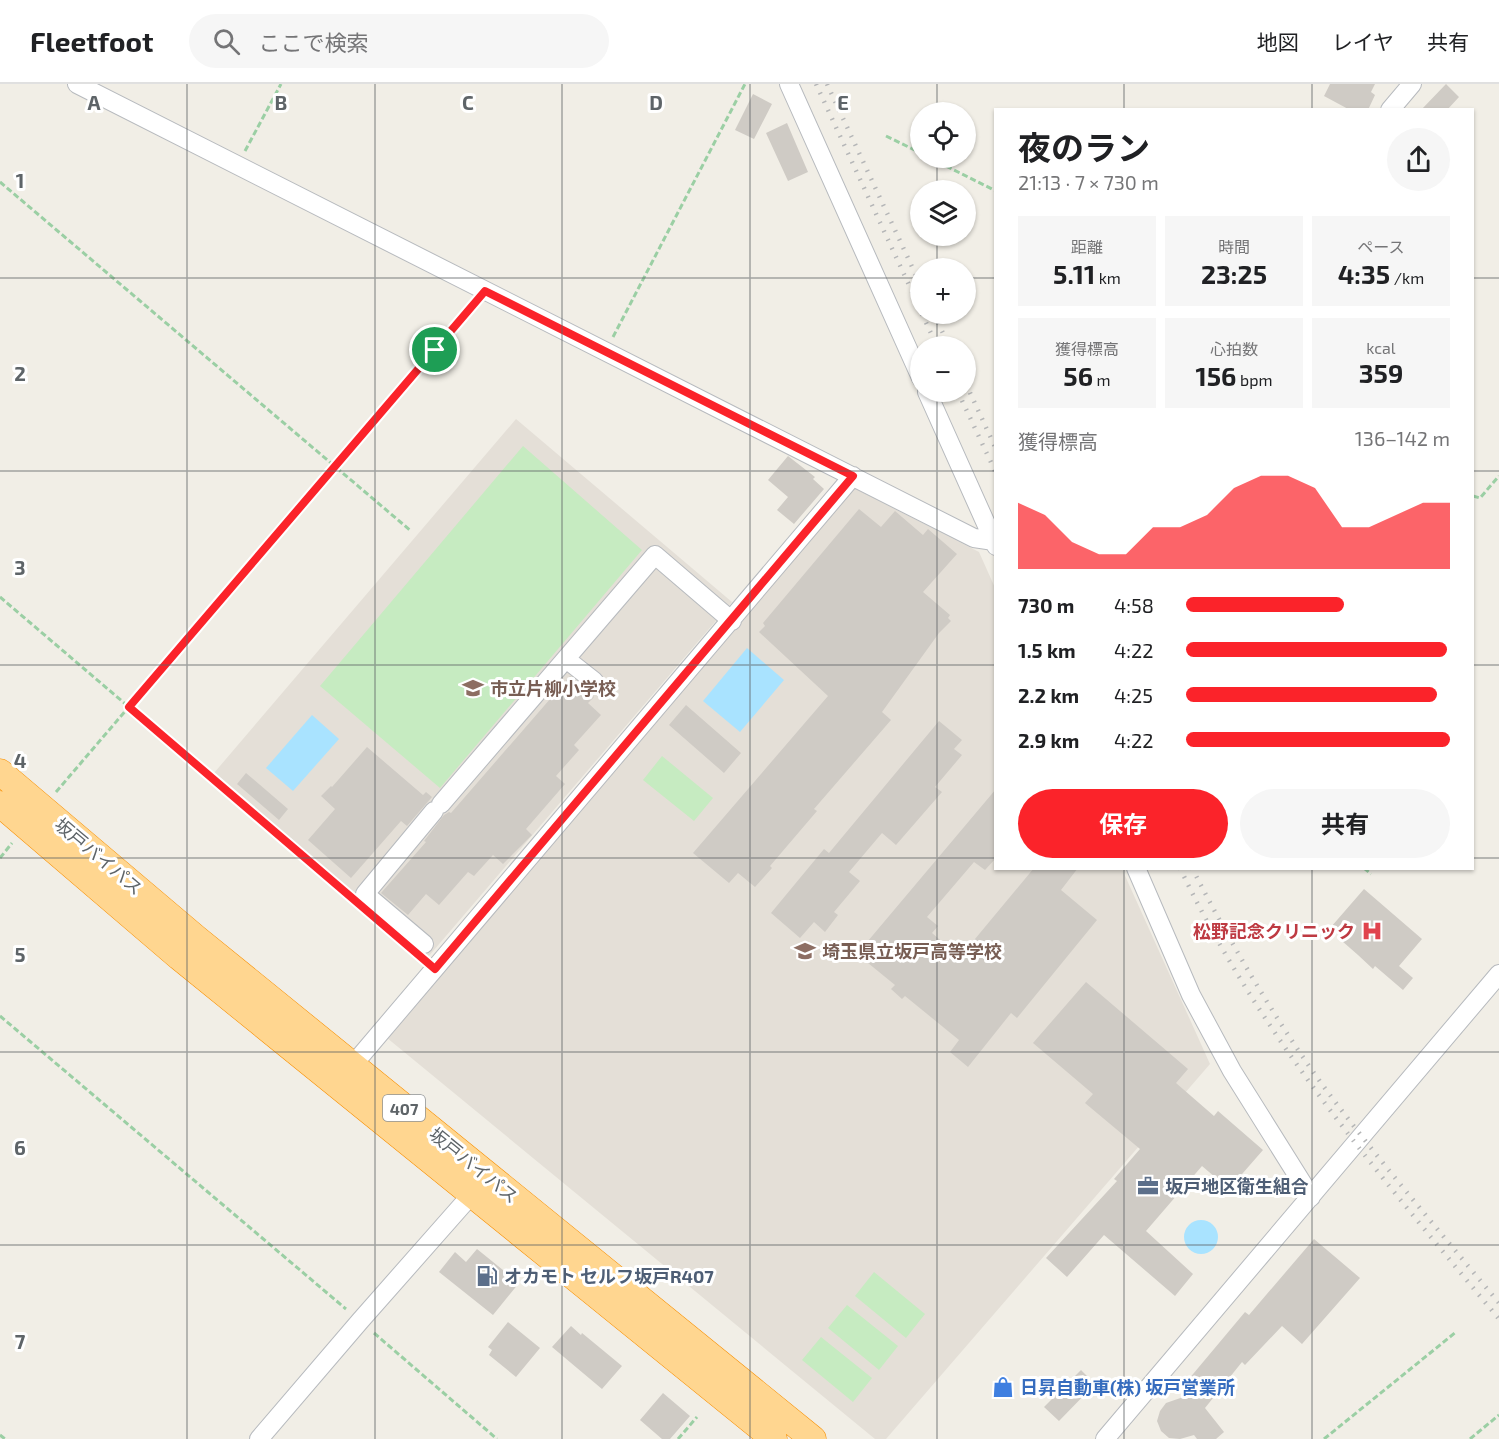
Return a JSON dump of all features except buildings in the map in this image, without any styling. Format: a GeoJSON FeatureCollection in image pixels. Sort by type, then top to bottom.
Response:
{"type":"FeatureCollection","features":[{"type":"Feature","properties":{"kind":"highway","name":"坂戸バイパス"},"geometry":{"type":"LineString","coordinates":[[0,772],[205,946],[813,1439]]}},
{"type":"Feature","properties":{"kind":"highway","name":"坂戸バイパス"},"geometry":{"type":"LineString","coordinates":[[0,804],[179,957],[774,1439]]}},
{"type":"Feature","properties":{"kind":"street"},"geometry":{"type":"LineString","coordinates":[[77,84],[974,538],[994,543]]}},
{"type":"Feature","properties":{"kind":"street"},"geometry":{"type":"LineString","coordinates":[[789,84],[910,354]]}},
{"type":"Feature","properties":{"kind":"street"},"geometry":{"type":"LineString","coordinates":[[1392,108],[1413,84]]}},
{"type":"Feature","properties":{"kind":"street"},"geometry":{"type":"LineString","coordinates":[[932,402],[994,541]]}},
{"type":"Feature","properties":{"kind":"street"},"geometry":{"type":"LineString","coordinates":[[352,1066],[853,476]]}},
{"type":"Feature","properties":{"kind":"street"},"geometry":{"type":"LineString","coordinates":[[424,944],[365,894],[437,807],[655,555],[732,621]]}},
{"type":"Feature","properties":{"kind":"street"},"geometry":{"type":"LineString","coordinates":[[566,660],[594,681]]}},
{"type":"Feature","properties":{"kind":"street"},"geometry":{"type":"LineString","coordinates":[[1137,870],[1191,995],[1232,1071],[1311,1197]]}},
{"type":"Feature","properties":{"kind":"street"},"geometry":{"type":"LineString","coordinates":[[1105,1439],[1499,974]]}},
{"type":"Feature","properties":{"kind":"street"},"geometry":{"type":"LineString","coordinates":[[260,1439],[472,1194]]}},
{"type":"Feature","properties":{"kind":"path"},"geometry":{"type":"LineString","coordinates":[[238,166],[281,84]]}},
{"type":"Feature","properties":{"kind":"path"},"geometry":{"type":"LineString","coordinates":[[606,352],[745,84]]}},
{"type":"Feature","properties":{"kind":"path"},"geometry":{"type":"LineString","coordinates":[[886,136],[910,148]]}},
{"type":"Feature","properties":{"kind":"path"},"geometry":{"type":"LineString","coordinates":[[950,168],[994,190]]}},
{"type":"Feature","properties":{"kind":"path"},"geometry":{"type":"LineString","coordinates":[[0,182],[411,531]]}},
{"type":"Feature","properties":{"kind":"path"},"geometry":{"type":"LineString","coordinates":[[42,808],[485,291]]}},
{"type":"Feature","properties":{"kind":"path"},"geometry":{"type":"LineString","coordinates":[[1474,496],[1480,498],[1499,476]]}},
{"type":"Feature","properties":{"kind":"path"},"geometry":{"type":"LineString","coordinates":[[0,597],[354,900]]}},
{"type":"Feature","properties":{"kind":"path"},"geometry":{"type":"LineString","coordinates":[[1366,870],[1371,874]]}},
{"type":"Feature","properties":{"kind":"path"},"geometry":{"type":"LineString","coordinates":[[0,1016],[497,1439]]}},
{"type":"Feature","properties":{"kind":"path"},"geometry":{"type":"LineString","coordinates":[[1324,1439],[1456,1332]]}},
{"type":"Feature","properties":{"kind":"path"},"geometry":{"type":"LineString","coordinates":[[1470,1439],[1499,1415]]}},
{"type":"Feature","properties":{"kind":"path"},"geometry":{"type":"LineString","coordinates":[[678,1439],[697,1417]]}},
{"type":"Feature","properties":{"kind":"path"},"geometry":{"type":"LineString","coordinates":[[0,1435],[5,1439]]}},
{"type":"Feature","properties":{"kind":"shaded area","name":"市立片柳小学校"},"geometry":{"type":"Polygon","coordinates":[[[516,419],[732,602],[428,957],[214,773],[516,419]]]}},
{"type":"Feature","properties":{"kind":"shaded area","name":"埼玉県立坂戸高等学校"},"geometry":{"type":"Polygon","coordinates":[[[854,488],[979,552],[994,586],[994,870],[1122,870],[1210,1064],[886,1439],[875,1439],[381,1033],[854,488]]]}},
{"type":"Feature","properties":{"kind":"green space"},"geometry":{"type":"Polygon","coordinates":[[[523,446],[642,550],[440,788],[320,686],[523,446]]]}},
{"type":"Feature","properties":{"kind":"green space"},"geometry":{"type":"Polygon","coordinates":[[[662,756],[713,798],[694,821],[643,780],[662,756]]]}},
{"type":"Feature","properties":{"kind":"green space"},"geometry":{"type":"Polygon","coordinates":[[[874,1272],[925,1314],[906,1338],[855,1296],[874,1272]]]}},
{"type":"Feature","properties":{"kind":"green space"},"geometry":{"type":"Polygon","coordinates":[[[847,1305],[898,1346],[879,1370],[828,1328],[847,1305]]]}},
{"type":"Feature","properties":{"kind":"green space"},"geometry":{"type":"Polygon","coordinates":[[[821,1337],[872,1378],[853,1402],[802,1360],[821,1337]]]}},
{"type":"Feature","properties":{"kind":"water"},"geometry":{"type":"Polygon","coordinates":[[[747,648],[784,680],[740,732],[703,701],[747,648]]]}},
{"type":"Feature","properties":{"kind":"water"},"geometry":{"type":"Polygon","coordinates":[[[312,715],[339,739],[293,791],[266,768],[312,715]]]}},
{"type":"Feature","properties":{"kind":"water"},"geometry":{"type":"Polygon","coordinates":[[[1201,1220],[1213,1225],[1218,1237],[1213,1249],[1201,1254],[1189,1249],[1184,1237],[1189,1225],[1201,1220]]]}},
{"type":"Feature","properties":{"kind":"railway"},"geometry":{"type":"LineString","coordinates":[[816,84],[910,287]]}},
{"type":"Feature","properties":{"kind":"railway"},"geometry":{"type":"LineString","coordinates":[[827,84],[910,262]]}},
{"type":"Feature","properties":{"kind":"railway"},"geometry":{"type":"LineString","coordinates":[[927,324],[932,336]]}},
{"type":"Feature","properties":{"kind":"railway"},"geometry":{"type":"LineString","coordinates":[[939,324],[944,336]]}},
{"type":"Feature","properties":{"kind":"railway"},"geometry":{"type":"LineString","coordinates":[[963,402],[994,469]]}},
{"type":"Feature","properties":{"kind":"railway"},"geometry":{"type":"LineString","coordinates":[[974,402],[994,445]]}},
{"type":"Feature","properties":{"kind":"railway"},"geometry":{"type":"LineString","coordinates":[[1181,870],[1247,990],[1285,1048],[1367,1158],[1499,1319]]}},
{"type":"Feature","properties":{"kind":"railway"},"geometry":{"type":"LineString","coordinates":[[1193,870],[1254,980],[1324,1087],[1366,1142],[1499,1303]]}},
{"type":"Feature","properties":{"kind":"place","name":"市立片柳小学校"},"geometry":{"type":"Point","coordinates":[473,688]}},
{"type":"Feature","properties":{"kind":"place","name":"松野記念クリニック"},"geometry":{"type":"Point","coordinates":[1372,931]}},
{"type":"Feature","properties":{"kind":"place","name":"埼玉県立坂戸高等学校"},"geometry":{"type":"Point","coordinates":[805,951]}},
{"type":"Feature","properties":{"kind":"place","name":"坂戸地区衛生組合"},"geometry":{"type":"Point","coordinates":[1148,1186]}},
{"type":"Feature","properties":{"kind":"place","name":"オカモト セルフ坂戸R407"},"geometry":{"type":"Point","coordinates":[487,1276]}},
{"type":"Feature","properties":{"kind":"place","name":"日昇自動車(株) 坂戸営業所"},"geometry":{"type":"Point","coordinates":[1003,1387]}},
{"type":"Feature","properties":{"kind":"route"},"geometry":{"type":"LineString","coordinates":[[485,291],[853,476],[435,969],[129,707],[435,350],[485,291]]}}]}
